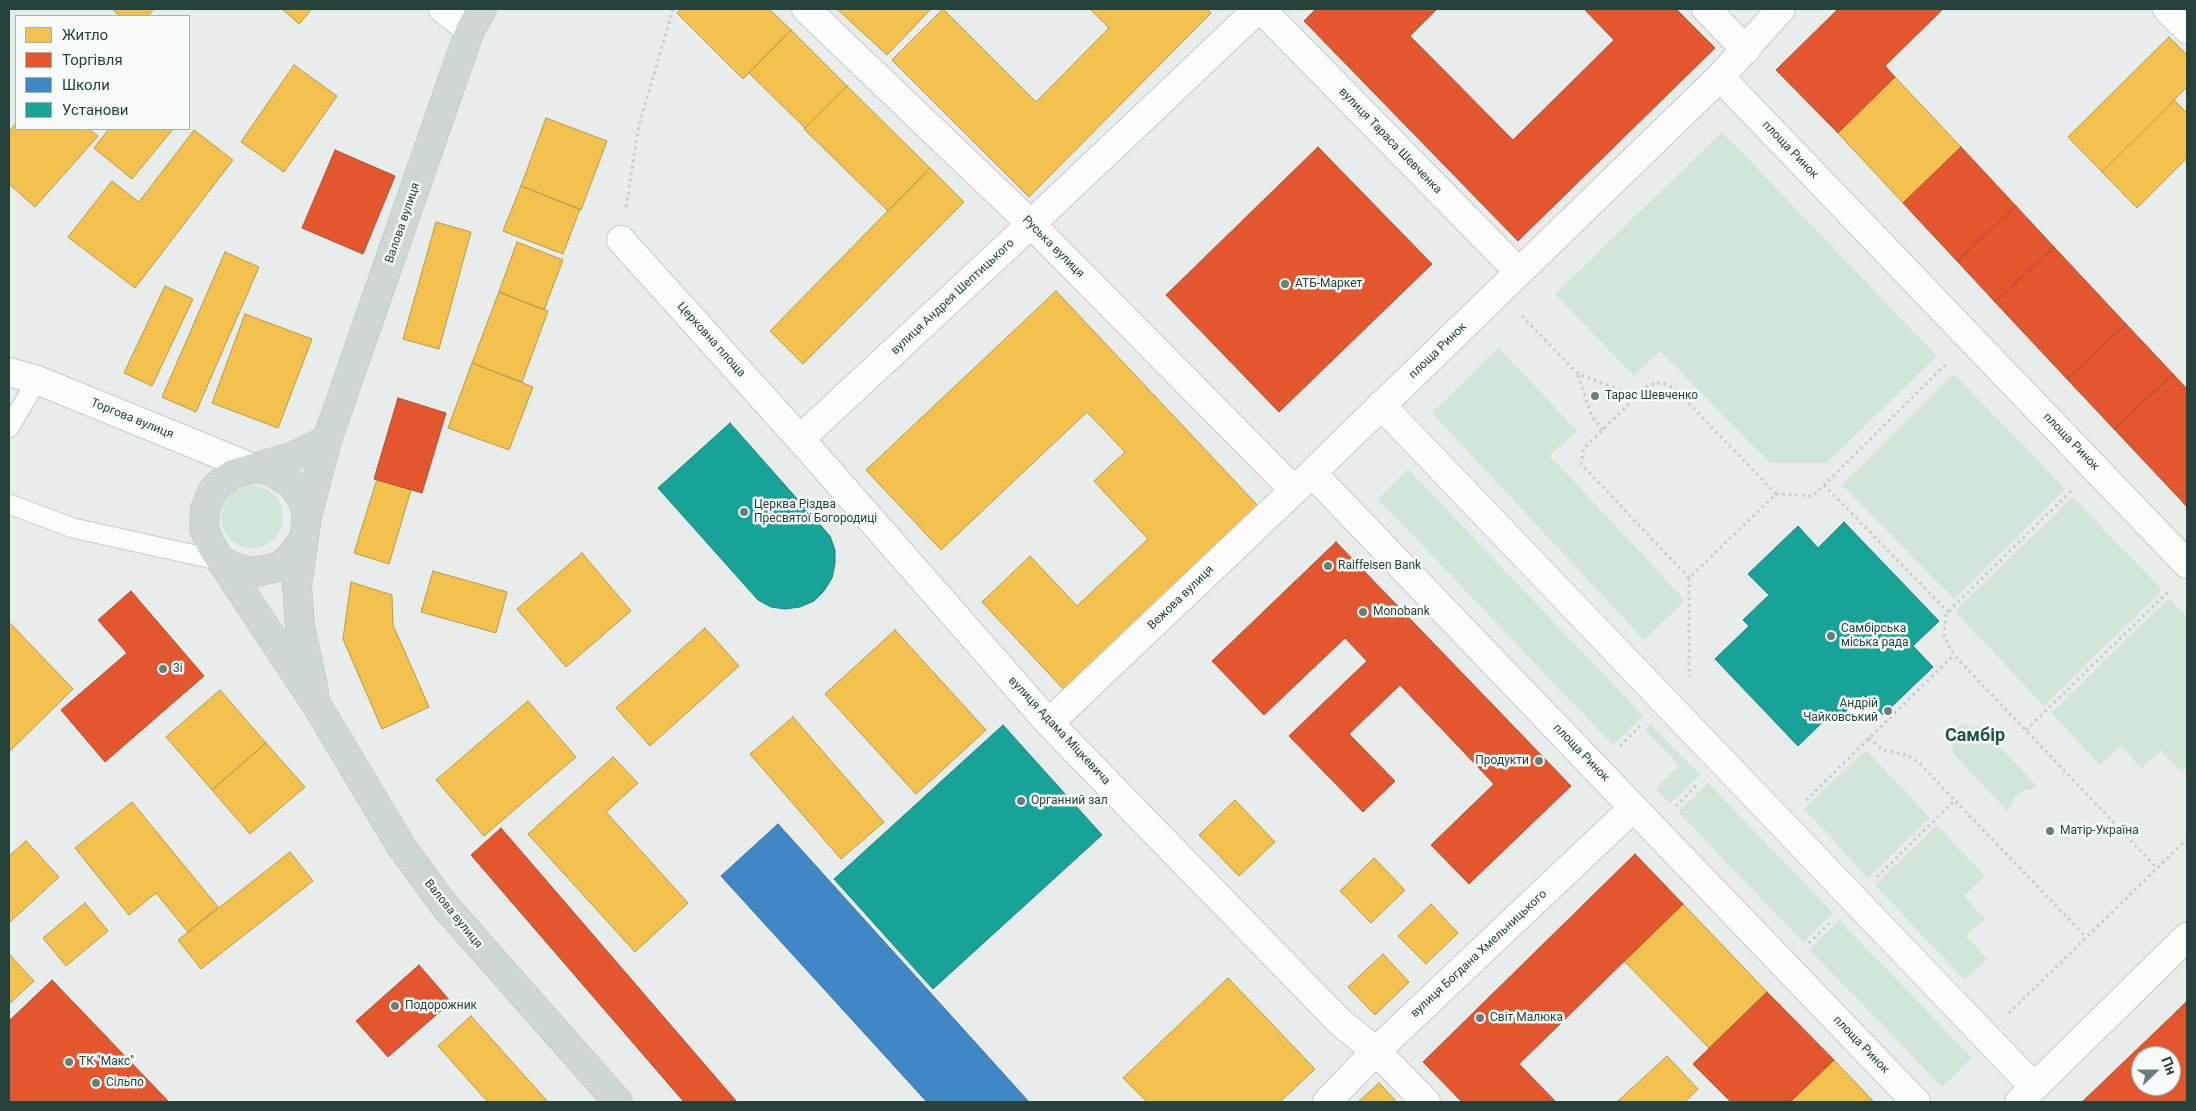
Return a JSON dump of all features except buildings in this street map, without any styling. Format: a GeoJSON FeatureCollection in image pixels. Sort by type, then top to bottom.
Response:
{"type":"FeatureCollection","features":[{"type":"Feature","properties":{"kind":"main road","name":"Валова вулиця"},"geometry":{"type":"LineString","coordinates":[[316,704],[300,626],[298,593],[305,527],[327,440],[476,20]]}},
{"type":"Feature","properties":{"kind":"main road","name":"Валова вулиця"},"geometry":{"type":"LineString","coordinates":[[327,440],[292,458],[233,474],[220,483],[213,490],[205,509],[204,529],[212,547],[316,704],[401,846],[444,905],[618,1102]]}},
{"type":"Feature","properties":{"kind":"main road","name":"Валова вулиця"},"geometry":{"type":"LineString","coordinates":[[222,561],[235,568],[255,572],[278,567],[290,559],[305,527],[303,500],[292,484],[269,470],[253,468]]}},
{"type":"Feature","properties":{"kind":"street"},"geometry":{"type":"LineString","coordinates":[[443,9],[476,20]]}},
{"type":"Feature","properties":{"kind":"street","name":"Руська вулиця"},"geometry":{"type":"LineString","coordinates":[[806,9],[1303,481]]}},
{"type":"Feature","properties":{"kind":"street","name":"вулиця Андрея Шептицького"},"geometry":{"type":"LineString","coordinates":[[800,439],[1259,9]]}},
{"type":"Feature","properties":{"kind":"street","name":"вулиця Тараса Шевченка"},"geometry":{"type":"LineString","coordinates":[[1259,9],[1519,272]]}},
{"type":"Feature","properties":{"kind":"street"},"geometry":{"type":"LineString","coordinates":[[1706,9],[1746,50]]}},
{"type":"Feature","properties":{"kind":"street"},"geometry":{"type":"LineString","coordinates":[[1720,77],[1781,9]]}},
{"type":"Feature","properties":{"kind":"street"},"geometry":{"type":"LineString","coordinates":[[2167,9],[2187,29]]}},
{"type":"Feature","properties":{"kind":"street","name":"площа Ринок"},"geometry":{"type":"LineString","coordinates":[[1916,1102],[1596,769],[1303,481],[1720,77],[2187,564]]}},
{"type":"Feature","properties":{"kind":"street","name":"Церковна площа"},"geometry":{"type":"LineString","coordinates":[[621,240],[800,439]]}},
{"type":"Feature","properties":{"kind":"street","name":"Торгова вулиця"},"geometry":{"type":"LineString","coordinates":[[9,372],[37,380],[253,468]]}},
{"type":"Feature","properties":{"kind":"street"},"geometry":{"type":"LineString","coordinates":[[1381,406],[1985,1035],[2026,1094],[2187,937]]}},
{"type":"Feature","properties":{"kind":"street","name":"вулиця Адама Міцкевича"},"geometry":{"type":"LineString","coordinates":[[800,439],[1049,723],[1341,1023],[1376,1051],[1426,1102]]}},
{"type":"Feature","properties":{"kind":"street","name":"Вежова вулиця"},"geometry":{"type":"LineString","coordinates":[[1049,723],[1303,481]]}},
{"type":"Feature","properties":{"kind":"street","name":"вулиця Богдана Хмельницького"},"geometry":{"type":"LineString","coordinates":[[1327,1102],[1376,1051],[1633,808]]}},
{"type":"Feature","properties":{"kind":"lane"},"geometry":{"type":"LineString","coordinates":[[9,428],[37,380]]}},
{"type":"Feature","properties":{"kind":"lane"},"geometry":{"type":"LineString","coordinates":[[9,504],[73,528],[222,561]]}},
{"type":"Feature","properties":{"kind":"path"},"geometry":{"type":"LineString","coordinates":[[621,240],[638,124],[673,9]]}},
{"type":"Feature","properties":{"kind":"path"},"geometry":{"type":"LineString","coordinates":[[1520,314],[1578,374],[1620,390],[1631,402]]}},
{"type":"Feature","properties":{"kind":"path"},"geometry":{"type":"LineString","coordinates":[[1689,727],[1689,578],[1581,464],[1584,448],[1649,385],[1665,384],[1674,388],[1776,494],[1813,496],[1950,360]]}},
{"type":"Feature","properties":{"kind":"path"},"geometry":{"type":"LineString","coordinates":[[1578,374],[1592,417],[1603,430]]}},
{"type":"Feature","properties":{"kind":"path"},"geometry":{"type":"LineString","coordinates":[[1824,485],[1948,612]]}},
{"type":"Feature","properties":{"kind":"path"},"geometry":{"type":"LineString","coordinates":[[2073,488],[1948,612],[1944,623],[1944,635],[1947,646],[1954,655],[2157,868]]}},
{"type":"Feature","properties":{"kind":"path"},"geometry":{"type":"LineString","coordinates":[[1689,578],[1776,494]]}},
{"type":"Feature","properties":{"kind":"path"},"geometry":{"type":"LineString","coordinates":[[2026,730],[2170,590]]}},
{"type":"Feature","properties":{"kind":"path"},"geometry":{"type":"LineString","coordinates":[[1782,824],[1954,655]]}},
{"type":"Feature","properties":{"kind":"path"},"geometry":{"type":"LineString","coordinates":[[1596,769],[1666,702]]}},
{"type":"Feature","properties":{"kind":"path"},"geometry":{"type":"LineString","coordinates":[[1868,738],[1883,750],[1907,755],[1918,762],[2086,937]]}},
{"type":"Feature","properties":{"kind":"path"},"geometry":{"type":"LineString","coordinates":[[1654,828],[1722,761]]}},
{"type":"Feature","properties":{"kind":"path"},"geometry":{"type":"LineString","coordinates":[[1985,1035],[2187,839]]}},
{"type":"Feature","properties":{"kind":"green space"},"geometry":{"type":"Polygon","coordinates":[[[1722,132],[1937,356],[1827,463],[1770,463],[1660,351],[1634,376],[1555,294],[1722,132]]]}},
{"type":"Feature","properties":{"kind":"green space"},"geometry":{"type":"Polygon","coordinates":[[[1499,348],[1577,431],[1550,456],[1685,600],[1644,640],[1432,413],[1499,348]]]}},
{"type":"Feature","properties":{"kind":"green space"},"geometry":{"type":"Polygon","coordinates":[[[1954,374],[2065,489],[1954,599],[1842,485],[1954,374]]]}},
{"type":"Feature","properties":{"kind":"green space"},"geometry":{"type":"Polygon","coordinates":[[[1408,469],[1643,716],[1613,745],[1378,499],[1408,469]]]}},
{"type":"Feature","properties":{"kind":"green space"},"geometry":{"type":"Polygon","coordinates":[[[252,486],[264,489],[274,495],[280,505],[283,517],[280,529],[274,539],[264,545],[252,548],[240,545],[230,539],[224,529],[221,517],[224,505],[230,495],[240,489],[252,486]]]}},
{"type":"Feature","properties":{"kind":"green space"},"geometry":{"type":"Polygon","coordinates":[[[2073,497],[2162,590],[2044,706],[1955,611],[2073,497]]]}},
{"type":"Feature","properties":{"kind":"green space"},"geometry":{"type":"Polygon","coordinates":[[[2169,598],[2187,617],[2187,767],[2181,772],[2161,751],[2142,768],[2121,745],[2100,765],[2051,713],[2169,598]]]}},
{"type":"Feature","properties":{"kind":"green space"},"geometry":{"type":"Polygon","coordinates":[[[1651,724],[1700,775],[1670,803],[1655,789],[1679,765],[1645,730],[1651,724]]]}},
{"type":"Feature","properties":{"kind":"green space"},"geometry":{"type":"Polygon","coordinates":[[[1961,724],[1975,728],[1979,725],[2036,785],[2032,790],[2026,789],[2015,796],[2008,812],[1951,751],[1954,748],[1951,734],[1961,724]]]}},
{"type":"Feature","properties":{"kind":"green space"},"geometry":{"type":"Polygon","coordinates":[[[1866,750],[1930,818],[1868,878],[1804,809],[1866,750]]]}},
{"type":"Feature","properties":{"kind":"green space"},"geometry":{"type":"Polygon","coordinates":[[[1708,783],[1833,913],[1803,942],[1678,812],[1708,783]]]}},
{"type":"Feature","properties":{"kind":"green space"},"geometry":{"type":"Polygon","coordinates":[[[1937,825],[1985,876],[1964,896],[1985,919],[1966,936],[1987,959],[1964,980],[1875,885],[1937,825]]]}},
{"type":"Feature","properties":{"kind":"green space"},"geometry":{"type":"Polygon","coordinates":[[[1839,920],[1972,1058],[1942,1087],[1809,949],[1839,920]]]}},
{"type":"Feature","properties":{"kind":"place","name":"АТБ-Маркет"},"geometry":{"type":"Point","coordinates":[1285,284]}},
{"type":"Feature","properties":{"kind":"place","name":"Тарас Шевченко"},"geometry":{"type":"Point","coordinates":[1595,396]}},
{"type":"Feature","properties":{"kind":"place","name":"Церква Різдва Пресвятої Богородиці"},"geometry":{"type":"Point","coordinates":[744,512]}},
{"type":"Feature","properties":{"kind":"place","name":"Raiffeisen Bank"},"geometry":{"type":"Point","coordinates":[1328,566]}},
{"type":"Feature","properties":{"kind":"place","name":"Monobank"},"geometry":{"type":"Point","coordinates":[1363,612]}},
{"type":"Feature","properties":{"kind":"place","name":"Самбірська міська рада"},"geometry":{"type":"Point","coordinates":[1831,636]}},
{"type":"Feature","properties":{"kind":"place","name":"3і"},"geometry":{"type":"Point","coordinates":[163,669]}},
{"type":"Feature","properties":{"kind":"place","name":"Андрій Чайковський"},"geometry":{"type":"Point","coordinates":[1888,711]}},
{"type":"Feature","properties":{"kind":"place","name":"Продукти"},"geometry":{"type":"Point","coordinates":[1539,761]}},
{"type":"Feature","properties":{"kind":"place","name":"Органний зал"},"geometry":{"type":"Point","coordinates":[1021,801]}},
{"type":"Feature","properties":{"kind":"place","name":"Матір-Україна"},"geometry":{"type":"Point","coordinates":[2050,831]}},
{"type":"Feature","properties":{"kind":"place","name":"Подорожник"},"geometry":{"type":"Point","coordinates":[395,1006]}},
{"type":"Feature","properties":{"kind":"place","name":"Світ Малюка"},"geometry":{"type":"Point","coordinates":[1480,1018]}},
{"type":"Feature","properties":{"kind":"place","name":"ТК \"Макс\""},"geometry":{"type":"Point","coordinates":[69,1062]}},
{"type":"Feature","properties":{"kind":"place","name":"Сільпо"},"geometry":{"type":"Point","coordinates":[96,1083]}},
{"type":"Feature","properties":{"kind":"district","name":"Самбір"},"geometry":{"type":"Point","coordinates":[1975,736]}}]}
